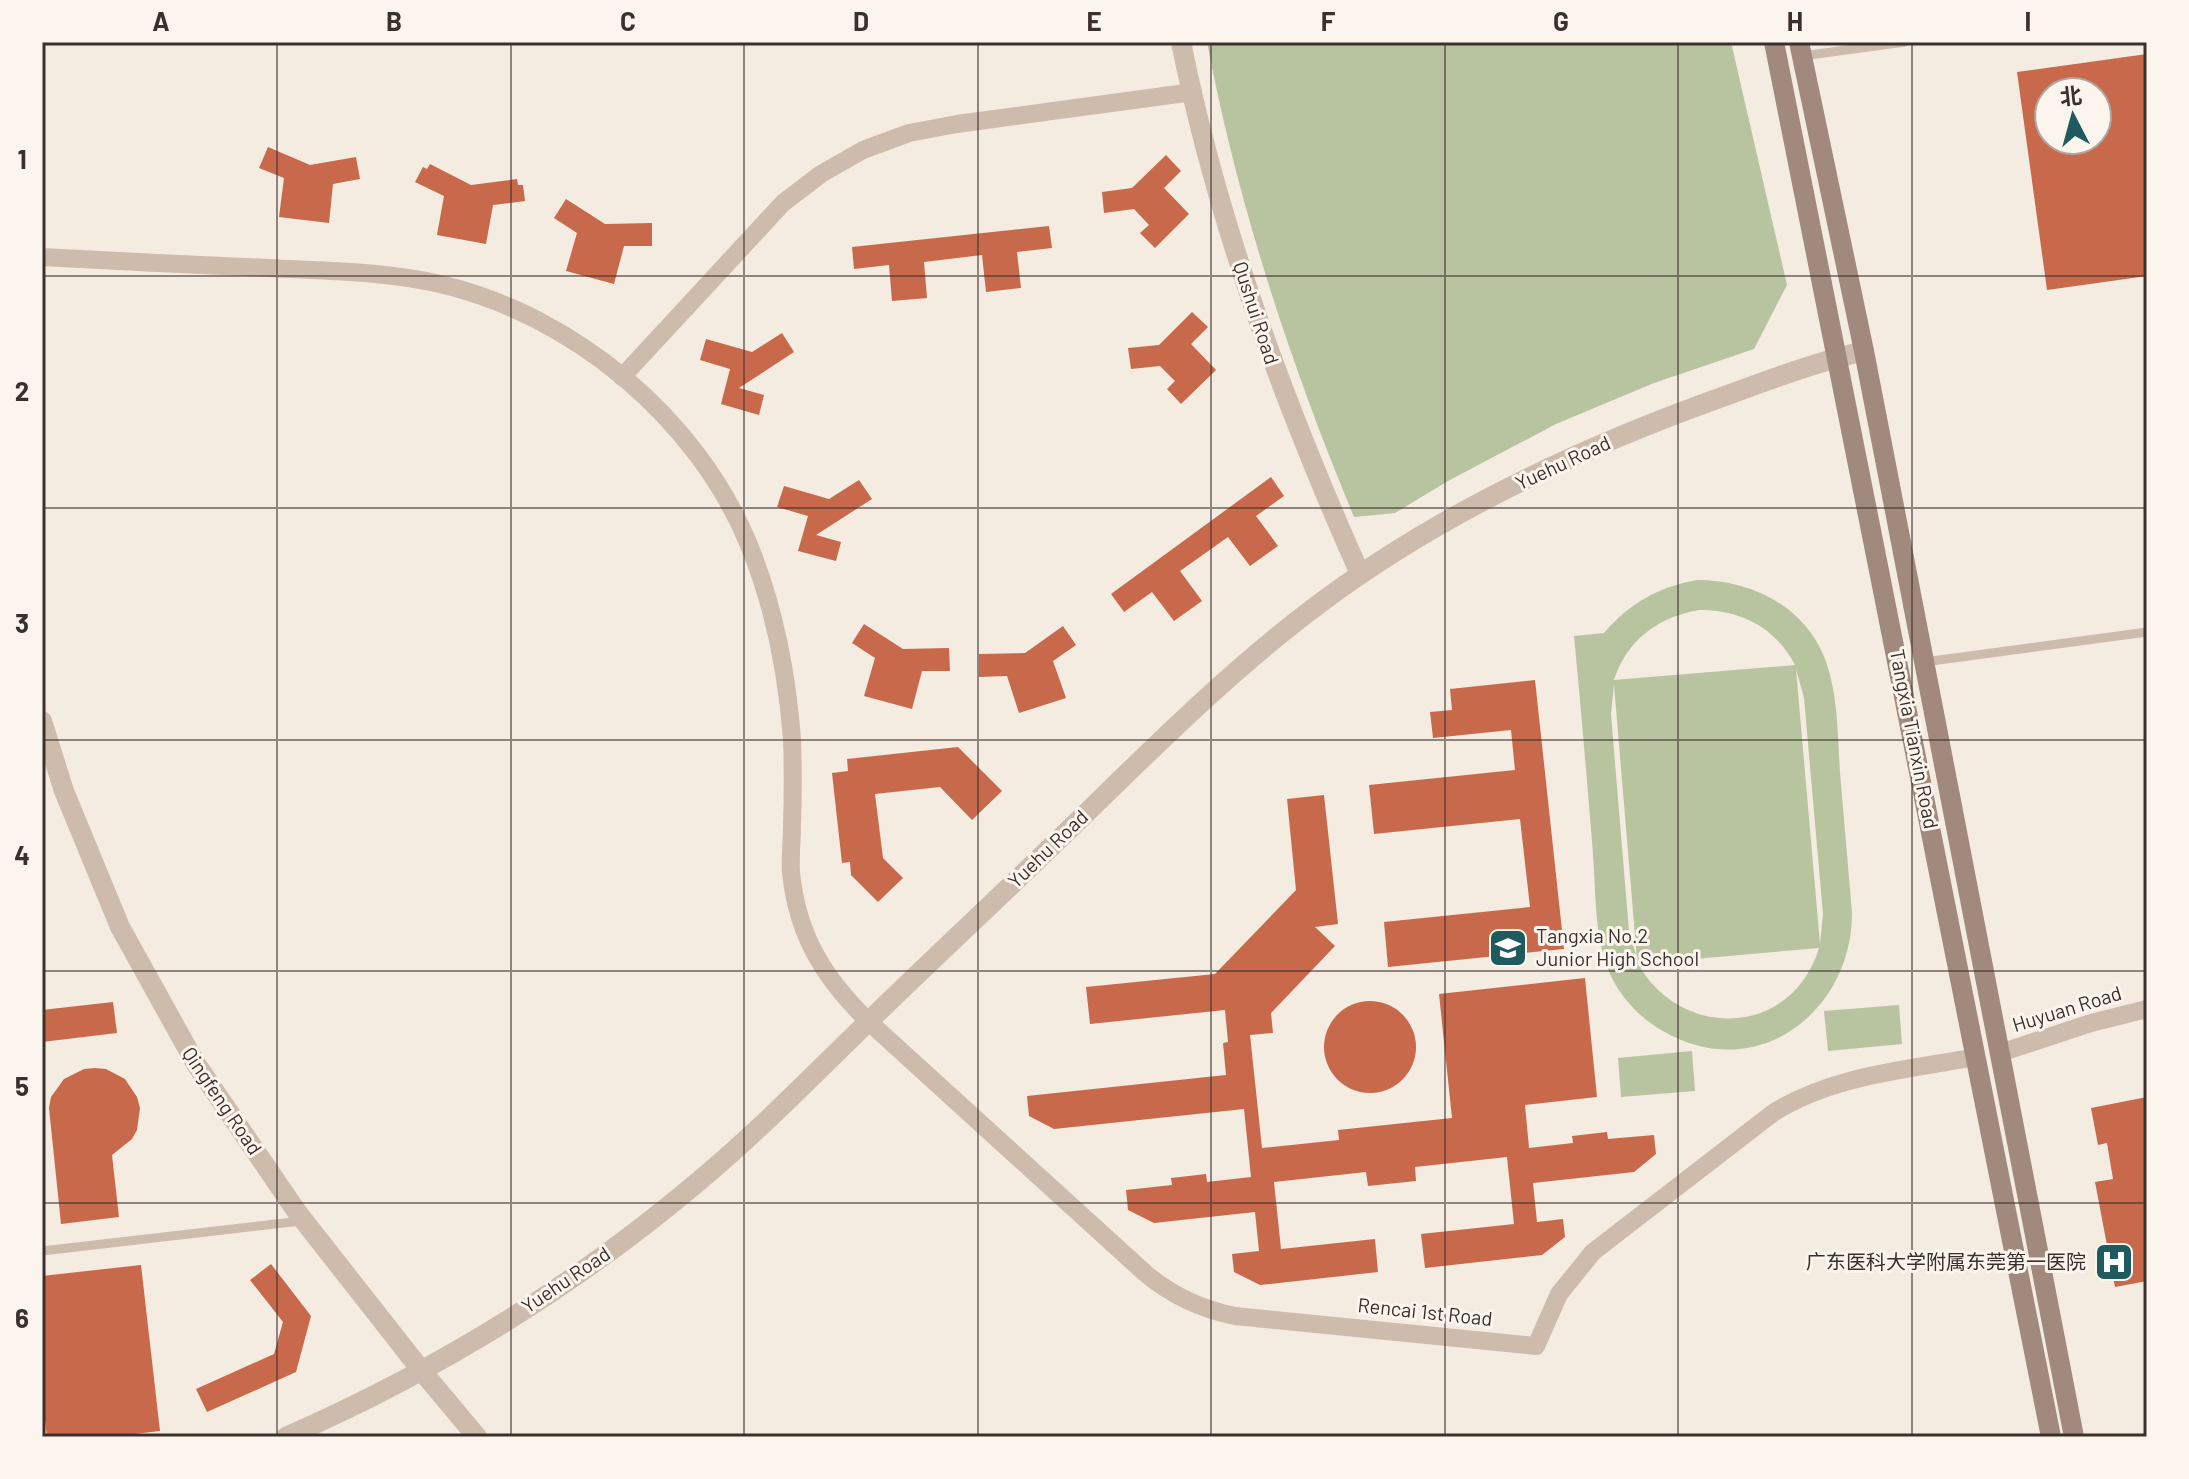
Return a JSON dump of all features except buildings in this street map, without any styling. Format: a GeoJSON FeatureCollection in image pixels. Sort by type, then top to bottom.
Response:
{"type":"FeatureCollection","features":[{"type":"Feature","properties":{"kind":"main road","name":"Tangxia Tianxin Road"},"geometry":{"type":"LineString","coordinates":[[1774,42],[2051,1437]]}},
{"type":"Feature","properties":{"kind":"main road","name":"Tangxia Tianxin Road"},"geometry":{"type":"LineString","coordinates":[[1801,49],[1864,351],[2074,1437]]}},
{"type":"Feature","properties":{"kind":"street","name":"Qushui Road"},"geometry":{"type":"LineString","coordinates":[[1181,42],[1221,202],[1269,353],[1315,472],[1360,574]]}},
{"type":"Feature","properties":{"kind":"street"},"geometry":{"type":"LineString","coordinates":[[622,377],[783,203],[821,174],[863,150],[909,133],[957,124],[1193,92]]}},
{"type":"Feature","properties":{"kind":"street"},"geometry":{"type":"LineString","coordinates":[[42,257],[384,274],[442,285],[499,303],[552,328],[602,360],[647,398],[687,442],[721,490],[748,543],[768,598],[790,712],[793,768],[791,869],[797,912],[813,953],[837,990],[868,1021]]}},
{"type":"Feature","properties":{"kind":"street","name":"Yuehu Road"},"geometry":{"type":"LineString","coordinates":[[286,1437],[340,1413],[481,1336],[575,1276],[646,1223],[770,1118],[1181,720],[1268,644],[1360,574],[1413,539],[1593,448],[1680,412],[1838,357],[1864,351]]}},
{"type":"Feature","properties":{"kind":"street","name":"Qingfeng Road"},"geometry":{"type":"LineString","coordinates":[[42,721],[64,791],[120,927],[196,1064],[304,1221],[477,1437]]}},
{"type":"Feature","properties":{"kind":"street","name":"Huyuan Road"},"geometry":{"type":"LineString","coordinates":[[2000,1053],[2091,1023],[2147,1009]]}},
{"type":"Feature","properties":{"kind":"street","name":"Rencai 1st Road"},"geometry":{"type":"LineString","coordinates":[[868,1021],[1145,1273],[1177,1297],[1205,1309],[1235,1316],[1536,1346],[1559,1294],[1593,1252],[1773,1113],[1805,1095],[1845,1081],[1976,1057]]}},
{"type":"Feature","properties":{"kind":"lane"},"geometry":{"type":"LineString","coordinates":[[1801,49],[1905,42]]}},
{"type":"Feature","properties":{"kind":"lane"},"geometry":{"type":"LineString","coordinates":[[1924,662],[2147,632]]}},
{"type":"Feature","properties":{"kind":"lane"},"geometry":{"type":"LineString","coordinates":[[42,1251],[304,1221]]}},
{"type":"Feature","properties":{"kind":"green space"},"geometry":{"type":"Polygon","coordinates":[[[1207,42],[1731,42],[1787,285],[1754,349],[1654,383],[1556,424],[1395,513],[1354,517],[1308,401],[1268,283],[1234,163],[1207,42]]]}},
{"type":"Feature","properties":{"kind":"green space"},"geometry":{"type":"Polygon","coordinates":[[[1719,581],[1741,586],[1761,593],[1797,617],[1822,653],[1833,687],[1836,711],[1852,913],[1848,949],[1835,982],[1816,1009],[1792,1030],[1763,1044],[1731,1050],[1697,1046],[1663,1031],[1632,1007],[1610,974],[1601,946],[1597,915],[1574,636],[1604,633],[1624,613],[1646,598],[1683,583],[1719,581]],[[1714,611],[1684,613],[1658,625],[1636,642],[1614,680],[1795,665],[1777,640],[1743,617],[1714,611]],[[1796,669],[1820,944],[1823,914],[1804,698],[1796,669]],[[1614,685],[1611,714],[1629,931],[1637,959],[1614,685]],[[1819,948],[1638,964],[1657,989],[1681,1006],[1707,1016],[1735,1018],[1761,1012],[1786,999],[1805,977],[1819,948]]]}},
{"type":"Feature","properties":{"kind":"green space"},"geometry":{"type":"Polygon","coordinates":[[[1899,1005],[1902,1044],[1828,1051],[1824,1011],[1899,1005]]]}},
{"type":"Feature","properties":{"kind":"green space"},"geometry":{"type":"Polygon","coordinates":[[[1692,1051],[1695,1091],[1621,1097],[1618,1058],[1692,1051]]]}},
{"type":"Feature","properties":{"kind":"place","name":"Tangxia No.2 Junior High School"},"geometry":{"type":"Point","coordinates":[1508,948]}},
{"type":"Feature","properties":{"kind":"place","name":"广东医科大学附属东莞第一医院"},"geometry":{"type":"Point","coordinates":[2114,1262]}}]}
